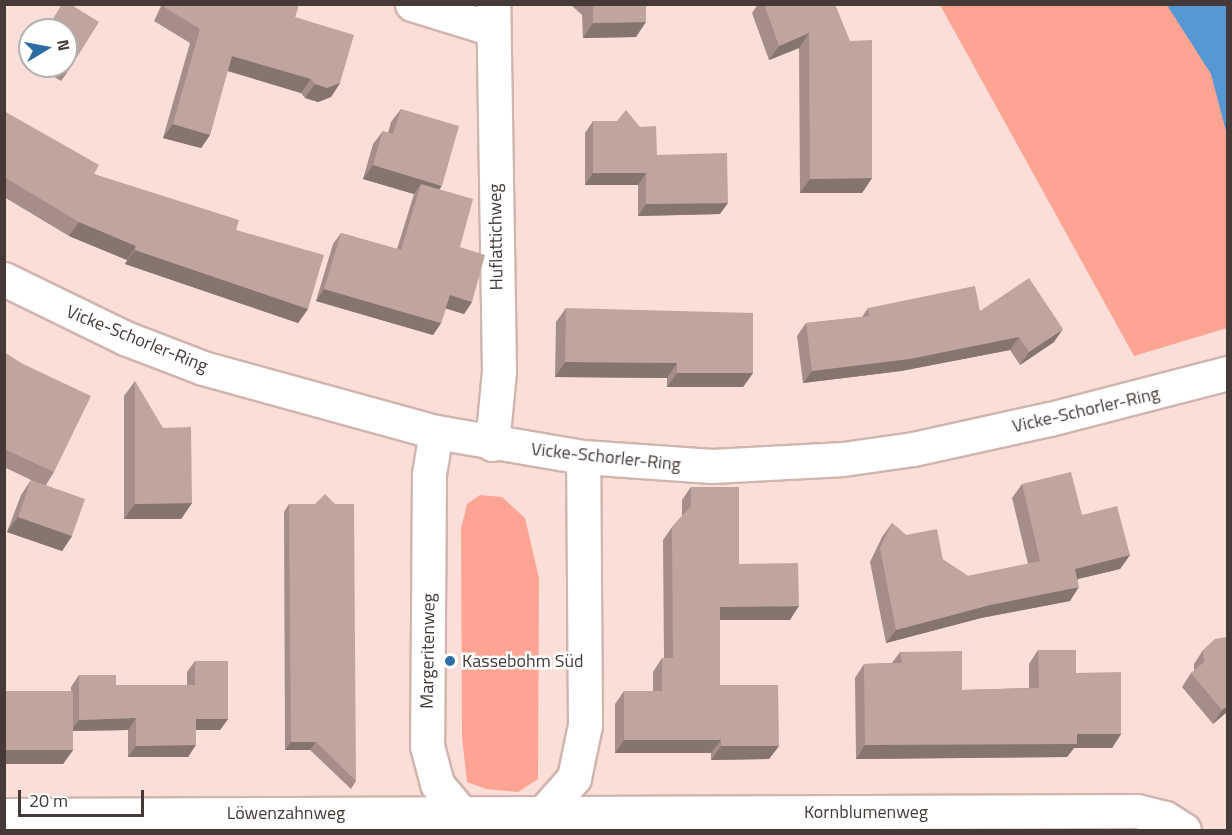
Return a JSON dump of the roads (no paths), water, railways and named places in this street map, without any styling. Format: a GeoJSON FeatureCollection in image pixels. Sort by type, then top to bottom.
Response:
{"type":"FeatureCollection","features":[{"type":"Feature","properties":{"kind":"street","name":"Huflattichweg"},"geometry":{"type":"LineString","coordinates":[[412,4],[493,17],[499,371],[492,444]]}},
{"type":"Feature","properties":{"kind":"street","name":"Vicke-Schorler-Ring"},"geometry":{"type":"LineString","coordinates":[[4,279],[125,338],[203,368],[436,432],[492,444],[583,457],[712,466],[843,459],[912,449],[1050,419],[1227,373]]}},
{"type":"Feature","properties":{"kind":"street","name":"Margeritenweg"},"geometry":{"type":"LineString","coordinates":[[436,432],[429,474],[427,746],[437,784],[460,811]]}},
{"type":"Feature","properties":{"kind":"street"},"geometry":{"type":"LineString","coordinates":[[460,811],[509,822],[543,813],[574,778],[585,725],[583,457]]}},
{"type":"Feature","properties":{"kind":"street","name":"Löwenzahnweg"},"geometry":{"type":"LineString","coordinates":[[4,815],[460,811]]}},
{"type":"Feature","properties":{"kind":"street","name":"Kornblumenweg"},"geometry":{"type":"LineString","coordinates":[[543,813],[1137,811],[1165,818],[1184,831]]}},
{"type":"Feature","properties":{"kind":"water"},"geometry":{"type":"Polygon","coordinates":[[[1167,5],[1227,5],[1227,135],[1211,74],[1167,5]]]}},
{"type":"Feature","properties":{"kind":"place","name":"Kassebohm Süd"},"geometry":{"type":"Point","coordinates":[450,661]}}]}
